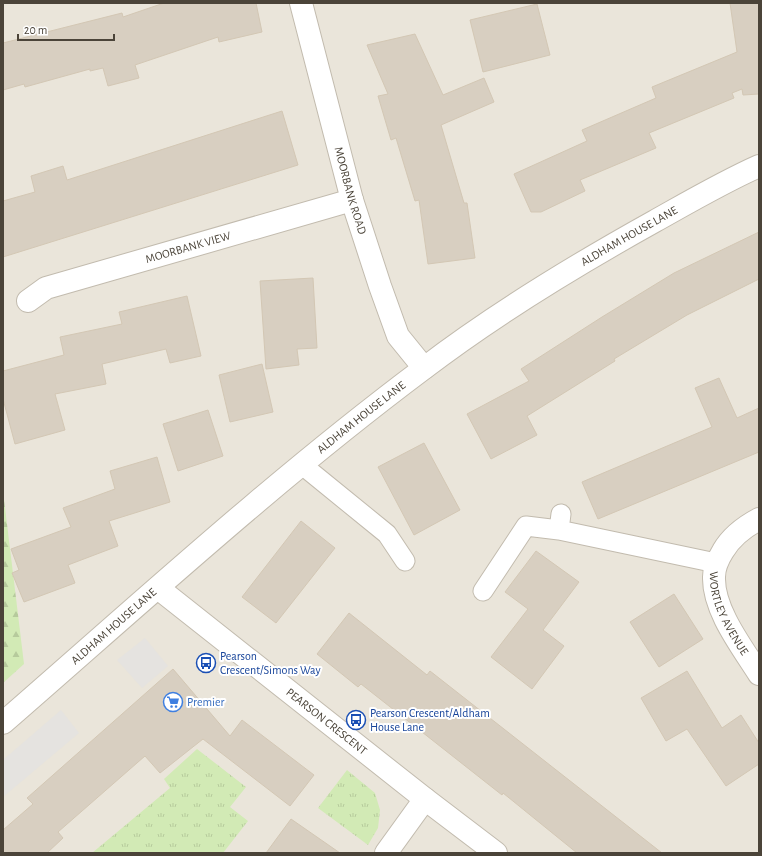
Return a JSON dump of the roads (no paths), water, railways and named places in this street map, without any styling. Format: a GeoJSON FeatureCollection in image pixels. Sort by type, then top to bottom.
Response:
{"type":"FeatureCollection","features":[{"type":"Feature","properties":{"kind":"street","name":"MOORBANK ROAD"},"geometry":{"type":"LineString","coordinates":[[301,3],[352,200],[398,336],[424,368]]}},
{"type":"Feature","properties":{"kind":"street","name":"ALDHAM HOUSE LANE"},"geometry":{"type":"LineString","coordinates":[[3,723],[301,464],[424,368],[514,305],[595,254],[735,177],[759,166]]}},
{"type":"Feature","properties":{"kind":"street","name":"MOORBANK VIEW"},"geometry":{"type":"LineString","coordinates":[[28,301],[46,288],[352,200]]}},
{"type":"Feature","properties":{"kind":"street","name":"WORTLEY AVENUE"},"geometry":{"type":"LineString","coordinates":[[759,519],[745,526],[727,543],[716,563],[714,577],[716,596],[730,628],[759,674]]}},
{"type":"Feature","properties":{"kind":"street","name":"PEARSON CRESCENT"},"geometry":{"type":"LineString","coordinates":[[158,588],[425,799],[496,853]]}},
{"type":"Feature","properties":{"kind":"street"},"geometry":{"type":"LineString","coordinates":[[386,853],[425,799]]}},
{"type":"Feature","properties":{"kind":"lane"},"geometry":{"type":"LineString","coordinates":[[301,464],[388,534],[405,561]]}},
{"type":"Feature","properties":{"kind":"lane"},"geometry":{"type":"LineString","coordinates":[[483,591],[526,526],[560,522],[716,563]]}},
{"type":"Feature","properties":{"kind":"place","name":"Pearson Crescent/Simons Way"},"geometry":{"type":"Point","coordinates":[206,663]}},
{"type":"Feature","properties":{"kind":"place","name":"Premier"},"geometry":{"type":"Point","coordinates":[173,702]}},
{"type":"Feature","properties":{"kind":"place","name":"Pearson Crescent/Aldham House Lane"},"geometry":{"type":"Point","coordinates":[356,720]}}]}
